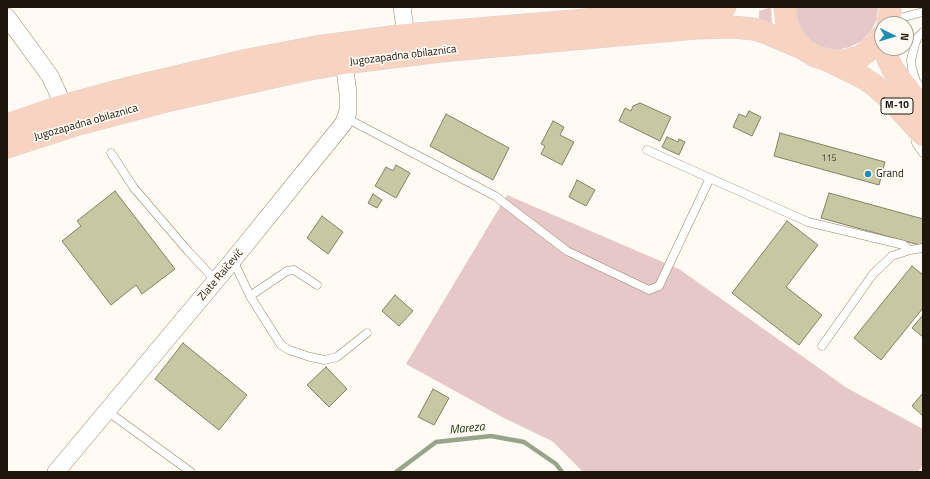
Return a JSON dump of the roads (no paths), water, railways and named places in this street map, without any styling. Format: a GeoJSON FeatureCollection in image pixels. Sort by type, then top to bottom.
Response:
{"type":"FeatureCollection","features":[{"type":"Feature","properties":{"kind":"main road","name":"Jugozapadna obilaznica"},"geometry":{"type":"LineString","coordinates":[[7,125],[62,106],[140,85],[248,60],[316,47],[406,35],[694,8],[725,7]]}},
{"type":"Feature","properties":{"kind":"main road","name":"M-10"},"geometry":{"type":"LineString","coordinates":[[785,7],[787,24],[794,38],[804,49],[815,56],[828,60],[862,76],[921,124]]}},
{"type":"Feature","properties":{"kind":"main road","name":"Jugozapadna obilaznica"},"geometry":{"type":"LineString","coordinates":[[7,147],[78,124],[172,99],[292,72],[344,63],[457,49],[696,28],[732,27],[754,29],[764,32],[804,49]]}},
{"type":"Feature","properties":{"kind":"main road","name":"M-10"},"geometry":{"type":"LineString","coordinates":[[828,60],[844,61],[860,56],[874,46]]}},
{"type":"Feature","properties":{"kind":"main road","name":"M-10"},"geometry":{"type":"LineString","coordinates":[[887,56],[921,124]]}},
{"type":"Feature","properties":{"kind":"street"},"geometry":{"type":"LineString","coordinates":[[402,7],[406,35]]}},
{"type":"Feature","properties":{"kind":"street"},"geometry":{"type":"LineString","coordinates":[[7,17],[44,66],[55,86],[62,106]]}},
{"type":"Feature","properties":{"kind":"street","name":"Zlate Raičević"},"geometry":{"type":"LineString","coordinates":[[56,472],[233,260],[343,124],[348,112],[348,93],[344,63]]}},
{"type":"Feature","properties":{"kind":"lane"},"geometry":{"type":"LineString","coordinates":[[908,16],[923,12]]}},
{"type":"Feature","properties":{"kind":"lane"},"geometry":{"type":"LineString","coordinates":[[923,32],[918,37],[915,44],[911,60],[912,70],[916,81],[923,91]]}},
{"type":"Feature","properties":{"kind":"lane"},"geometry":{"type":"LineString","coordinates":[[346,118],[494,196],[567,251],[649,290],[659,286],[710,178]]}},
{"type":"Feature","properties":{"kind":"lane"},"geometry":{"type":"LineString","coordinates":[[921,124],[916,143],[923,153]]}},
{"type":"Feature","properties":{"kind":"lane"},"geometry":{"type":"LineString","coordinates":[[647,150],[808,222],[904,245],[910,250]]}},
{"type":"Feature","properties":{"kind":"lane"},"geometry":{"type":"LineString","coordinates":[[111,153],[134,188],[215,280]]}},
{"type":"Feature","properties":{"kind":"lane"},"geometry":{"type":"LineString","coordinates":[[822,346],[873,274],[892,256],[910,250],[923,248]]}},
{"type":"Feature","properties":{"kind":"lane"},"geometry":{"type":"LineString","coordinates":[[233,260],[250,296],[281,345],[298,354],[325,360],[337,357],[367,334]]}},
{"type":"Feature","properties":{"kind":"lane"},"geometry":{"type":"LineString","coordinates":[[250,296],[286,271],[294,270],[317,285]]}},
{"type":"Feature","properties":{"kind":"lane"},"geometry":{"type":"LineString","coordinates":[[107,411],[191,472]]}},
{"type":"Feature","properties":{"kind":"waterway","name":"Mareza"},"geometry":{"type":"LineString","coordinates":[[396,472],[436,442],[491,436],[524,442],[556,464],[562,472]]}},
{"type":"Feature","properties":{"kind":"place","name":"Grand"},"geometry":{"type":"Point","coordinates":[868,174]}}]}
